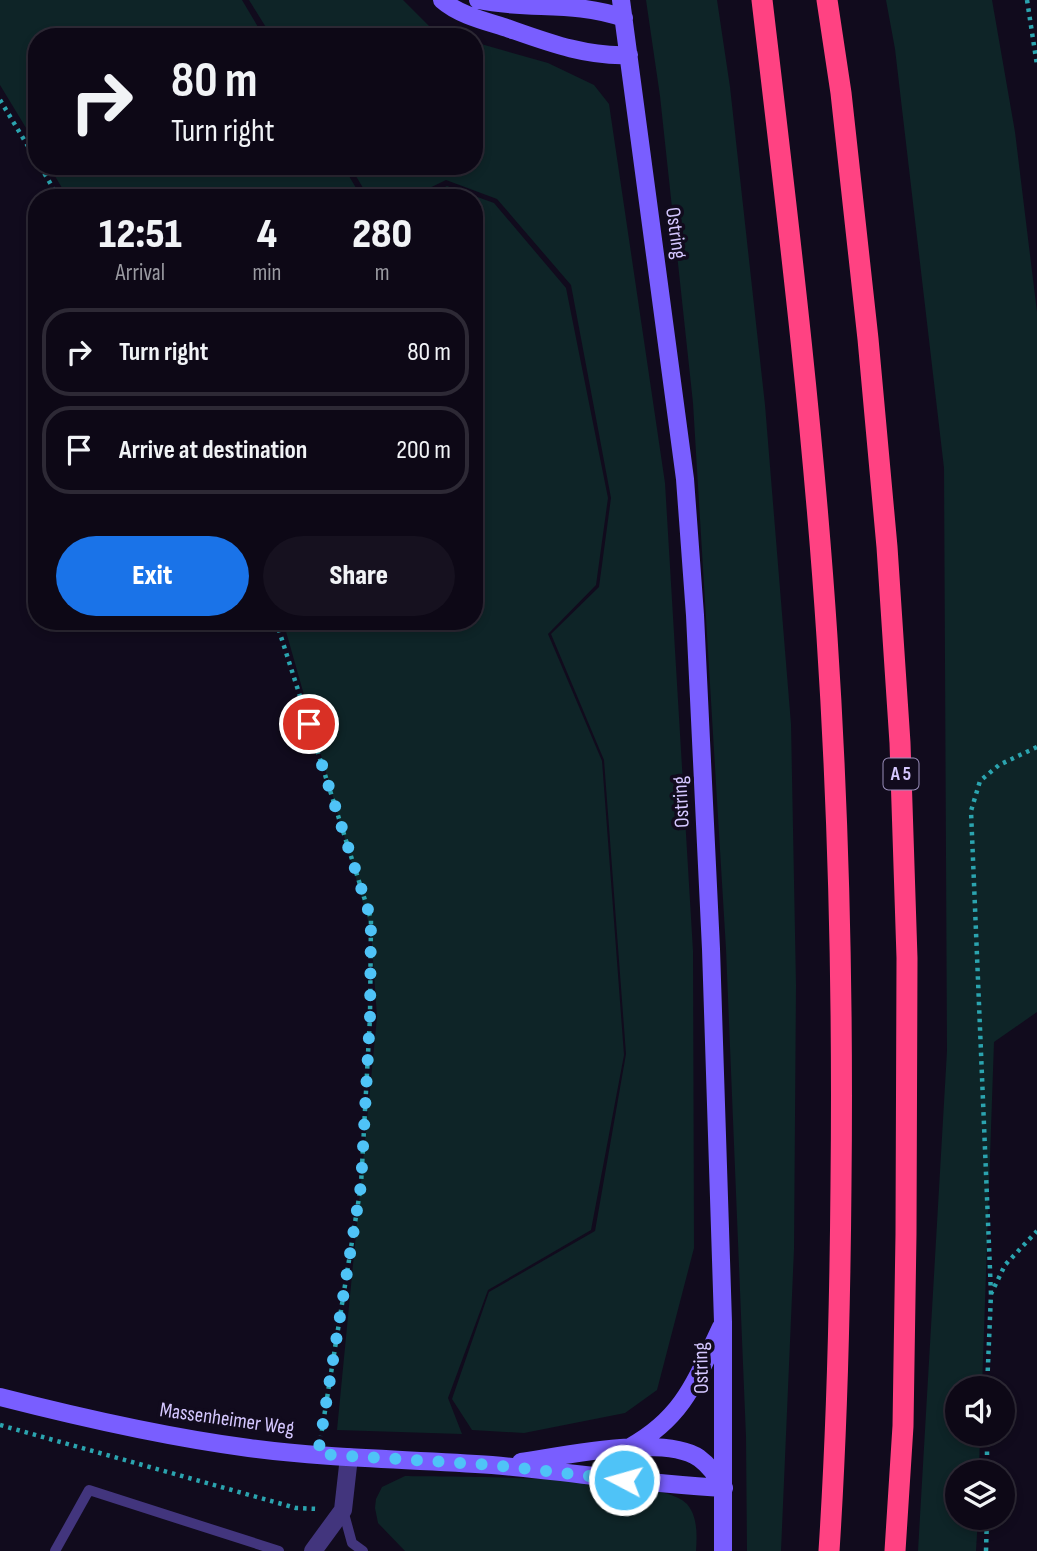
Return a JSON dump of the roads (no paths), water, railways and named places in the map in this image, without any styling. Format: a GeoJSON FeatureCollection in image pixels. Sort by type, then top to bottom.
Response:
{"type":"FeatureCollection","features":[{"type":"Feature","properties":{"kind":"highway"},"geometry":{"type":"LineString","coordinates":[[762,0],[796,274],[827,637],[838,845],[842,1075],[840,1286],[829,1551]]}},
{"type":"Feature","properties":{"kind":"highway","name":"A 5"},"geometry":{"type":"LineString","coordinates":[[827,0],[841,93],[870,353],[900,743],[907,958],[906,1220],[903,1426],[895,1551]]}},
{"type":"Feature","properties":{"kind":"main road"},"geometry":{"type":"LineString","coordinates":[[442,0],[475,18],[568,49],[613,56],[629,55]]}},
{"type":"Feature","properties":{"kind":"main road"},"geometry":{"type":"LineString","coordinates":[[478,0],[508,5],[540,2],[585,6],[624,18]]}},
{"type":"Feature","properties":{"kind":"main road"},"geometry":{"type":"LineString","coordinates":[[621,0],[624,18]]}},
{"type":"Feature","properties":{"kind":"main road","name":"Ostring"},"geometry":{"type":"LineString","coordinates":[[624,18],[667,330],[686,493],[695,615],[710,935],[723,1322],[723,1551]]}},
{"type":"Feature","properties":{"kind":"main road","name":"Massenheimer Weg"},"geometry":{"type":"LineString","coordinates":[[627,1448],[663,1425],[684,1400],[723,1322]]}},
{"type":"Feature","properties":{"kind":"main road","name":"Massenheimer Weg"},"geometry":{"type":"LineString","coordinates":[[0,1397],[83,1418],[190,1440],[252,1449],[493,1465],[724,1488]]}},
{"type":"Feature","properties":{"kind":"main road","name":"Massenheimer Weg"},"geometry":{"type":"LineString","coordinates":[[493,1465],[627,1448],[662,1447],[682,1450],[698,1457],[709,1466],[724,1488]]}},
{"type":"Feature","properties":{"kind":"street"},"geometry":{"type":"LineString","coordinates":[[313,1551],[343,1510],[349,1457]]}},
{"type":"Feature","properties":{"kind":"lane"},"geometry":{"type":"LineString","coordinates":[[55,1551],[89,1490],[279,1551]]}},
{"type":"Feature","properties":{"kind":"lane"},"geometry":{"type":"LineString","coordinates":[[343,1510],[352,1543],[363,1551]]}}]}
